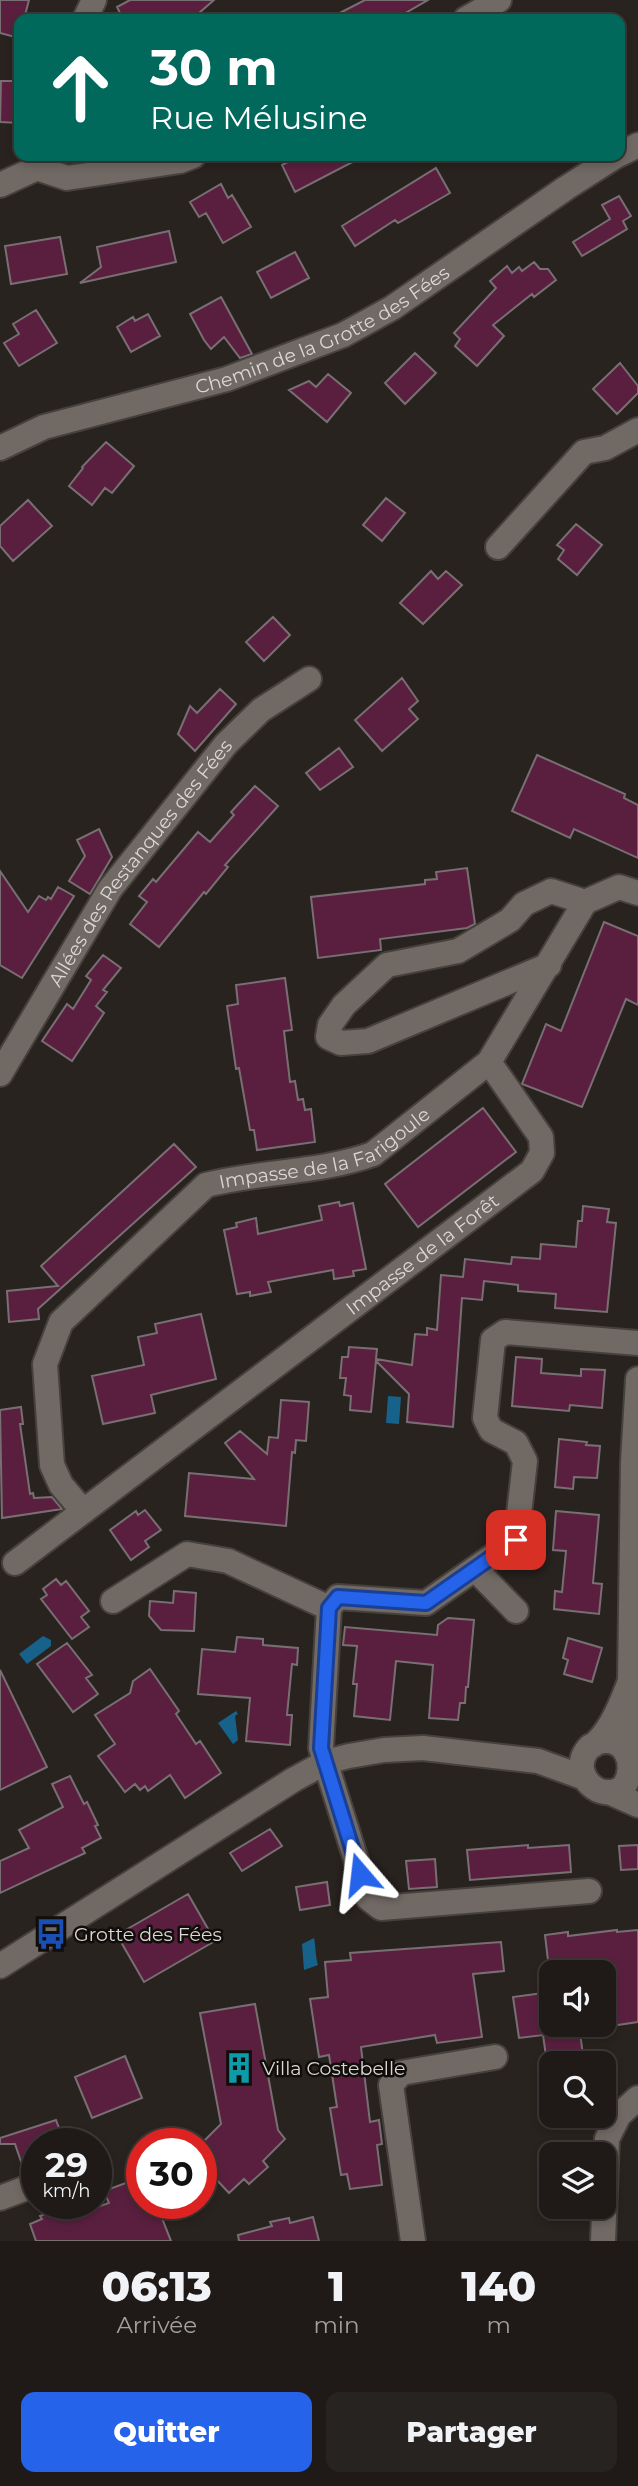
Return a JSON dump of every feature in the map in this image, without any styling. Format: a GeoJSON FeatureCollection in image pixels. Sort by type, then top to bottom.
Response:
{"type":"FeatureCollection","features":[{"type":"Feature","properties":{"kind":"street"},"geometry":{"type":"LineString","coordinates":[[475,14],[499,0]]}},
{"type":"Feature","properties":{"kind":"street"},"geometry":{"type":"LineString","coordinates":[[0,185],[40,162],[67,178],[180,161]]}},
{"type":"Feature","properties":{"kind":"street","name":"Chemin de la Grotte des Fées"},"geometry":{"type":"LineString","coordinates":[[0,449],[44,427],[227,379],[344,335],[392,308],[608,161]]}},
{"type":"Feature","properties":{"kind":"street"},"geometry":{"type":"LineString","coordinates":[[498,547],[584,452],[605,448],[638,430]]}},
{"type":"Feature","properties":{"kind":"street","name":"Allées des Restanques des Fées"},"geometry":{"type":"LineString","coordinates":[[0,1074],[110,888],[226,744],[261,710],[309,679]]}},
{"type":"Feature","properties":{"kind":"street"},"geometry":{"type":"LineString","coordinates":[[489,1062],[585,902],[620,887],[638,893]]}},
{"type":"Feature","properties":{"kind":"street"},"geometry":{"type":"LineString","coordinates":[[549,965],[368,1041],[341,1043],[328,1037],[330,1025],[344,1005],[387,965],[458,951],[510,920],[524,904],[551,891],[585,902]]}},
{"type":"Feature","properties":{"kind":"street","name":"Impasse de la Forêt"},"geometry":{"type":"LineString","coordinates":[[15,1563],[532,1171],[542,1153],[541,1137],[489,1062]]}},
{"type":"Feature","properties":{"kind":"street","name":"Impasse de la Farigoule"},"geometry":{"type":"LineString","coordinates":[[83,1511],[61,1485],[52,1465],[45,1364],[61,1322],[206,1185],[352,1162],[373,1154],[489,1062]]}},
{"type":"Feature","properties":{"kind":"street"},"geometry":{"type":"LineString","coordinates":[[589,1891],[381,1908],[368,1898],[321,1748],[329,1608],[338,1597],[426,1603],[516,1540],[525,1461],[516,1443],[491,1430],[485,1418],[493,1340],[505,1332],[638,1343]]}},
{"type":"Feature","properties":{"kind":"street"},"geometry":{"type":"LineString","coordinates":[[609,1792],[627,1784],[634,1762],[635,1705],[630,1681],[633,1462],[638,1379]]}},
{"type":"Feature","properties":{"kind":"street"},"geometry":{"type":"LineString","coordinates":[[113,1601],[187,1554],[228,1561],[329,1608]]}},
{"type":"Feature","properties":{"kind":"street"},"geometry":{"type":"LineString","coordinates":[[475,1569],[516,1611]]}},
{"type":"Feature","properties":{"kind":"street"},"geometry":{"type":"LineString","coordinates":[[630,1681],[622,1703],[582,1764],[585,1778],[592,1787],[638,1805]]}},
{"type":"Feature","properties":{"kind":"street"},"geometry":{"type":"LineString","coordinates":[[538,1761],[559,1752],[591,1747],[603,1740],[618,1742],[634,1762]]}},
{"type":"Feature","properties":{"kind":"street"},"geometry":{"type":"LineString","coordinates":[[0,1966],[293,1780],[326,1762],[384,1749],[423,1748],[538,1761],[585,1778]]}},
{"type":"Feature","properties":{"kind":"street"},"geometry":{"type":"LineString","coordinates":[[414,2241],[391,2085],[401,2073],[495,2057]]}},
{"type":"Feature","properties":{"kind":"street"},"geometry":{"type":"LineString","coordinates":[[603,2241],[607,2139],[619,2115],[638,2098]]}},
{"type":"Feature","properties":{"kind":"street"},"geometry":{"type":"LineString","coordinates":[[0,2198],[21,2190]]}},
{"type":"Feature","properties":{"kind":"water"},"geometry":{"type":"Polygon","coordinates":[[[388,1396],[401,1397],[399,1424],[386,1423],[388,1396]]]}},
{"type":"Feature","properties":{"kind":"water"},"geometry":{"type":"Polygon","coordinates":[[[43,1636],[51,1640],[51,1646],[27,1664],[19,1654],[43,1636]]]}},
{"type":"Feature","properties":{"kind":"water"},"geometry":{"type":"Polygon","coordinates":[[[236,1711],[238,1740],[233,1744],[218,1723],[236,1711]]]}},
{"type":"Feature","properties":{"kind":"water"},"geometry":{"type":"Polygon","coordinates":[[[314,1938],[318,1965],[304,1970],[302,1944],[314,1938]]]}},
{"type":"Feature","properties":{"kind":"building"},"geometry":{"type":"Polygon","coordinates":[[[0,0],[29,0],[25,14],[14,14],[14,37],[0,33],[0,0]]]}},
{"type":"Feature","properties":{"kind":"building"},"geometry":{"type":"Polygon","coordinates":[[[130,0],[214,0],[198,14],[120,14],[117,7],[130,0]]]}},
{"type":"Feature","properties":{"kind":"building"},"geometry":{"type":"Polygon","coordinates":[[[365,0],[428,0],[404,14],[338,14],[365,0]]]}},
{"type":"Feature","properties":{"kind":"building"},"geometry":{"type":"Polygon","coordinates":[[[1,81],[14,81],[14,123],[0,122],[1,81]]]}},
{"type":"Feature","properties":{"kind":"building"},"geometry":{"type":"Polygon","coordinates":[[[290,161],[354,161],[295,192],[282,165],[290,161]]]}},
{"type":"Feature","properties":{"kind":"building"},"geometry":{"type":"Polygon","coordinates":[[[436,168],[450,193],[398,223],[395,220],[355,246],[342,226],[436,168]]]}},
{"type":"Feature","properties":{"kind":"building"},"geometry":{"type":"Polygon","coordinates":[[[221,184],[228,198],[232,195],[251,227],[223,243],[206,213],[199,217],[190,202],[221,184]]]}},
{"type":"Feature","properties":{"kind":"building"},"geometry":{"type":"Polygon","coordinates":[[[619,196],[631,216],[623,221],[627,229],[582,256],[573,242],[610,219],[602,205],[619,196]]]}},
{"type":"Feature","properties":{"kind":"building"},"geometry":{"type":"Polygon","coordinates":[[[169,231],[176,262],[80,283],[101,267],[97,247],[169,231]]]}},
{"type":"Feature","properties":{"kind":"building"},"geometry":{"type":"Polygon","coordinates":[[[60,237],[67,274],[11,284],[5,246],[60,237]]]}},
{"type":"Feature","properties":{"kind":"building"},"geometry":{"type":"Polygon","coordinates":[[[295,252],[309,278],[271,298],[257,272],[295,252]]]}},
{"type":"Feature","properties":{"kind":"building"},"geometry":{"type":"Polygon","coordinates":[[[534,262],[540,269],[548,269],[556,280],[534,297],[532,294],[493,325],[504,336],[477,366],[455,346],[460,339],[454,333],[496,288],[490,281],[507,266],[512,273],[519,267],[522,271],[534,262]]]}},
{"type":"Feature","properties":{"kind":"building"},"geometry":{"type":"Polygon","coordinates":[[[221,297],[252,354],[240,358],[224,337],[211,349],[204,340],[190,314],[221,297]]]}},
{"type":"Feature","properties":{"kind":"building"},"geometry":{"type":"Polygon","coordinates":[[[36,310],[57,343],[19,366],[4,343],[19,334],[13,324],[36,310]]]}},
{"type":"Feature","properties":{"kind":"building"},"geometry":{"type":"Polygon","coordinates":[[[148,314],[160,336],[131,352],[117,327],[133,317],[135,321],[148,314]]]}},
{"type":"Feature","properties":{"kind":"building"},"geometry":{"type":"Polygon","coordinates":[[[415,353],[436,373],[405,404],[385,383],[415,353]]]}},
{"type":"Feature","properties":{"kind":"building"},"geometry":{"type":"Polygon","coordinates":[[[620,363],[638,386],[638,393],[617,414],[593,389],[620,363]]]}},
{"type":"Feature","properties":{"kind":"building"},"geometry":{"type":"Polygon","coordinates":[[[328,374],[351,393],[327,422],[289,390],[309,381],[316,387],[328,374]]]}},
{"type":"Feature","properties":{"kind":"building"},"geometry":{"type":"Polygon","coordinates":[[[106,442],[134,466],[112,493],[105,488],[92,505],[69,486],[82,467],[106,442]]]}},
{"type":"Feature","properties":{"kind":"building"},"geometry":{"type":"Polygon","coordinates":[[[386,498],[405,513],[382,541],[363,525],[386,498]]]}},
{"type":"Feature","properties":{"kind":"building"},"geometry":{"type":"Polygon","coordinates":[[[28,500],[52,526],[13,561],[0,546],[0,526],[28,500]]]}},
{"type":"Feature","properties":{"kind":"building"},"geometry":{"type":"Polygon","coordinates":[[[576,524],[602,545],[577,575],[558,559],[564,550],[557,545],[576,524]]]}},
{"type":"Feature","properties":{"kind":"building"},"geometry":{"type":"Polygon","coordinates":[[[431,571],[438,579],[446,571],[462,585],[423,624],[400,603],[431,571]]]}},
{"type":"Feature","properties":{"kind":"building"},"geometry":{"type":"Polygon","coordinates":[[[273,617],[290,635],[264,661],[246,642],[273,617]]]}},
{"type":"Feature","properties":{"kind":"building"},"geometry":{"type":"Polygon","coordinates":[[[402,678],[418,701],[409,709],[418,719],[382,751],[355,720],[402,678]]]}},
{"type":"Feature","properties":{"kind":"building"},"geometry":{"type":"Polygon","coordinates":[[[220,689],[236,704],[195,751],[178,734],[190,706],[197,713],[220,689]]]}},
{"type":"Feature","properties":{"kind":"building"},"geometry":{"type":"Polygon","coordinates":[[[339,748],[353,767],[320,790],[306,773],[339,748]]]}},
{"type":"Feature","properties":{"kind":"building"},"geometry":{"type":"Polygon","coordinates":[[[537,755],[625,794],[624,798],[638,805],[638,858],[574,829],[570,838],[512,811],[537,755]]]}},
{"type":"Feature","properties":{"kind":"building"},"geometry":{"type":"Polygon","coordinates":[[[255,786],[278,806],[225,865],[228,867],[159,947],[130,924],[147,902],[139,896],[153,879],[156,882],[198,832],[210,842],[234,815],[231,812],[255,786]]]}},
{"type":"Feature","properties":{"kind":"building"},"geometry":{"type":"Polygon","coordinates":[[[99,829],[112,857],[90,894],[69,881],[85,856],[77,840],[99,829]]]}},
{"type":"Feature","properties":{"kind":"building"},"geometry":{"type":"Polygon","coordinates":[[[467,868],[475,924],[467,928],[380,939],[381,950],[318,958],[311,897],[425,884],[425,880],[437,879],[436,872],[467,868]]]}},
{"type":"Feature","properties":{"kind":"building"},"geometry":{"type":"Polygon","coordinates":[[[0,871],[28,912],[39,896],[46,900],[48,897],[51,899],[58,887],[74,896],[22,978],[0,965],[0,871]]]}},
{"type":"Feature","properties":{"kind":"building"},"geometry":{"type":"Polygon","coordinates":[[[604,922],[638,936],[638,1005],[626,999],[582,1107],[522,1084],[546,1024],[561,1031],[604,922]]]}},
{"type":"Feature","properties":{"kind":"building"},"geometry":{"type":"Polygon","coordinates":[[[103,955],[121,968],[103,990],[107,992],[96,1006],[104,1013],[72,1061],[42,1041],[67,1004],[73,1009],[91,980],[86,976],[103,955]]]}},
{"type":"Feature","properties":{"kind":"building"},"geometry":{"type":"Polygon","coordinates":[[[285,978],[292,1030],[284,1031],[290,1082],[295,1081],[298,1100],[303,1099],[305,1110],[311,1109],[315,1142],[257,1150],[254,1130],[250,1130],[239,1068],[236,1069],[227,1006],[238,1004],[236,985],[285,978]]]}},
{"type":"Feature","properties":{"kind":"building"},"geometry":{"type":"Polygon","coordinates":[[[483,1108],[516,1152],[418,1227],[385,1184],[483,1108]]]}},
{"type":"Feature","properties":{"kind":"building"},"geometry":{"type":"Polygon","coordinates":[[[174,1144],[196,1167],[38,1309],[39,1319],[9,1322],[7,1291],[58,1286],[41,1266],[174,1144]]]}},
{"type":"Feature","properties":{"kind":"building"},"geometry":{"type":"Polygon","coordinates":[[[339,1202],[340,1206],[353,1203],[366,1269],[353,1271],[354,1276],[334,1279],[333,1270],[268,1282],[271,1292],[250,1296],[250,1292],[237,1294],[224,1230],[237,1227],[236,1223],[256,1218],[258,1234],[322,1220],[319,1206],[339,1202]]]}},
{"type":"Feature","properties":{"kind":"building"},"geometry":{"type":"Polygon","coordinates":[[[583,1206],[609,1209],[607,1222],[616,1223],[607,1312],[555,1308],[556,1294],[518,1291],[518,1285],[484,1281],[482,1300],[462,1298],[453,1427],[407,1422],[409,1394],[376,1361],[371,1412],[350,1410],[351,1396],[344,1395],[346,1378],[340,1378],[342,1357],[348,1357],[349,1347],[377,1349],[376,1359],[412,1365],[415,1334],[427,1335],[427,1328],[437,1330],[441,1275],[463,1277],[465,1259],[511,1264],[512,1257],[540,1259],[541,1244],[576,1247],[578,1221],[582,1221],[583,1206]]]}},
{"type":"Feature","properties":{"kind":"building"},"geometry":{"type":"Polygon","coordinates":[[[201,1314],[216,1379],[151,1395],[155,1413],[103,1424],[92,1376],[144,1365],[138,1337],[157,1333],[155,1324],[201,1314]]]}},
{"type":"Feature","properties":{"kind":"building"},"geometry":{"type":"Polygon","coordinates":[[[516,1357],[542,1359],[541,1373],[581,1376],[581,1369],[605,1370],[602,1408],[570,1405],[569,1411],[512,1406],[516,1357]]]}},
{"type":"Feature","properties":{"kind":"building"},"geometry":{"type":"Polygon","coordinates":[[[281,1400],[309,1402],[306,1441],[296,1440],[295,1453],[292,1452],[286,1526],[185,1516],[189,1473],[254,1479],[225,1443],[240,1431],[267,1454],[269,1437],[278,1438],[281,1400]]]}},
{"type":"Feature","properties":{"kind":"building"},"geometry":{"type":"Polygon","coordinates":[[[21,1407],[23,1424],[20,1424],[30,1494],[33,1493],[34,1498],[52,1497],[62,1509],[2,1518],[0,1410],[21,1407]]]}},
{"type":"Feature","properties":{"kind":"building"},"geometry":{"type":"Polygon","coordinates":[[[559,1439],[600,1446],[597,1478],[574,1477],[573,1489],[555,1487],[559,1439]]]}},
{"type":"Feature","properties":{"kind":"building"},"geometry":{"type":"Polygon","coordinates":[[[145,1510],[161,1530],[145,1541],[149,1547],[131,1560],[110,1530],[136,1511],[138,1515],[145,1510]]]}},
{"type":"Feature","properties":{"kind":"building"},"geometry":{"type":"Polygon","coordinates":[[[556,1511],[599,1515],[593,1583],[602,1584],[599,1614],[554,1609],[555,1591],[562,1592],[566,1551],[553,1550],[556,1511]]]}},
{"type":"Feature","properties":{"kind":"building"},"geometry":{"type":"Polygon","coordinates":[[[56,1579],[61,1585],[66,1581],[89,1611],[81,1617],[89,1627],[72,1639],[41,1599],[47,1595],[43,1589],[56,1579]]]}},
{"type":"Feature","properties":{"kind":"building"},"geometry":{"type":"Polygon","coordinates":[[[174,1591],[196,1593],[194,1631],[161,1630],[149,1616],[150,1601],[173,1603],[174,1591]]]}},
{"type":"Feature","properties":{"kind":"building"},"geometry":{"type":"Polygon","coordinates":[[[448,1618],[474,1620],[468,1687],[465,1703],[460,1703],[458,1720],[429,1718],[433,1665],[396,1661],[390,1720],[354,1716],[357,1684],[353,1684],[357,1646],[343,1645],[345,1627],[437,1635],[438,1625],[448,1618]]]}},
{"type":"Feature","properties":{"kind":"building"},"geometry":{"type":"Polygon","coordinates":[[[237,1637],[263,1639],[263,1645],[298,1648],[297,1665],[292,1664],[287,1715],[292,1715],[290,1745],[246,1741],[250,1698],[198,1694],[202,1649],[235,1652],[237,1637]]]}},
{"type":"Feature","properties":{"kind":"building"},"geometry":{"type":"Polygon","coordinates":[[[568,1638],[602,1648],[592,1682],[564,1674],[568,1660],[563,1658],[568,1638]]]}},
{"type":"Feature","properties":{"kind":"building"},"geometry":{"type":"Polygon","coordinates":[[[67,1643],[92,1675],[86,1678],[98,1694],[73,1712],[37,1664],[67,1643]]]}},
{"type":"Feature","properties":{"kind":"building"},"geometry":{"type":"Polygon","coordinates":[[[150,1669],[179,1711],[176,1714],[196,1744],[200,1741],[221,1773],[185,1798],[170,1775],[148,1791],[145,1786],[140,1790],[135,1784],[125,1792],[98,1756],[115,1744],[95,1715],[130,1693],[133,1681],[150,1669]]]}},
{"type":"Feature","properties":{"kind":"building"},"geometry":{"type":"Polygon","coordinates":[[[0,1670],[47,1767],[0,1790],[0,1670]]]}},
{"type":"Feature","properties":{"kind":"building"},"geometry":{"type":"Polygon","coordinates":[[[70,1776],[84,1804],[87,1802],[101,1838],[82,1848],[85,1853],[0,1893],[0,1861],[29,1848],[19,1830],[63,1807],[52,1784],[70,1776]]]}},
{"type":"Feature","properties":{"kind":"building"},"geometry":{"type":"Polygon","coordinates":[[[270,1829],[282,1846],[242,1871],[230,1853],[270,1829]]]}},
{"type":"Feature","properties":{"kind":"building"},"geometry":{"type":"Polygon","coordinates":[[[528,1845],[528,1848],[569,1845],[571,1872],[470,1880],[467,1850],[528,1845]]]}},
{"type":"Feature","properties":{"kind":"building"},"geometry":{"type":"Polygon","coordinates":[[[638,1845],[638,1869],[621,1870],[619,1846],[638,1845]]]}},
{"type":"Feature","properties":{"kind":"building"},"geometry":{"type":"Polygon","coordinates":[[[435,1859],[437,1887],[409,1889],[406,1861],[435,1859]]]}},
{"type":"Feature","properties":{"kind":"building"},"geometry":{"type":"Polygon","coordinates":[[[327,1882],[330,1905],[300,1910],[296,1887],[327,1882]]]}},
{"type":"Feature","properties":{"kind":"building"},"geometry":{"type":"Polygon","coordinates":[[[188,1894],[215,1941],[144,1982],[117,1935],[188,1894]]]}},
{"type":"Feature","properties":{"kind":"building"},"geometry":{"type":"Polygon","coordinates":[[[638,1930],[638,2022],[616,2025],[616,1960],[548,1960],[545,1935],[568,1932],[568,1936],[638,1930]]]}},
{"type":"Feature","properties":{"kind":"building"},"geometry":{"type":"Polygon","coordinates":[[[501,1942],[504,1971],[473,1974],[482,2037],[437,2043],[435,2035],[361,2047],[370,2122],[379,2120],[382,2144],[377,2145],[382,2185],[350,2189],[347,2174],[341,2175],[330,2108],[337,2107],[329,2055],[319,2057],[310,1999],[328,1997],[325,1962],[351,1960],[350,1953],[501,1942]]]}},
{"type":"Feature","properties":{"kind":"building"},"geometry":{"type":"Polygon","coordinates":[[[539,1994],[539,2036],[519,2038],[513,1997],[539,1994]]]}},
{"type":"Feature","properties":{"kind":"building","name":"Villa Costebelle"},"geometry":{"type":"Polygon","coordinates":[[[255,2004],[278,2130],[285,2139],[263,2161],[268,2167],[249,2184],[244,2179],[229,2193],[217,2180],[217,2128],[221,2124],[200,2013],[255,2004]]]}},
{"type":"Feature","properties":{"kind":"building"},"geometry":{"type":"Polygon","coordinates":[[[543,2037],[581,2037],[582,2051],[545,2051],[543,2037]]]}},
{"type":"Feature","properties":{"kind":"building"},"geometry":{"type":"Polygon","coordinates":[[[125,2056],[142,2098],[92,2118],[75,2077],[125,2056]]]}},
{"type":"Feature","properties":{"kind":"building"},"geometry":{"type":"Polygon","coordinates":[[[56,2120],[59,2128],[31,2128],[56,2120]]]}},
{"type":"Feature","properties":{"kind":"building"},"geometry":{"type":"Polygon","coordinates":[[[21,2131],[21,2161],[15,2144],[0,2144],[0,2138],[21,2131]]]}},
{"type":"Feature","properties":{"kind":"building"},"geometry":{"type":"Polygon","coordinates":[[[126,2183],[126,2219],[162,2219],[171,2241],[36,2241],[30,2224],[42,2219],[112,2219],[112,2188],[126,2183]]]}},
{"type":"Feature","properties":{"kind":"building"},"geometry":{"type":"Polygon","coordinates":[[[313,2217],[319,2241],[239,2241],[238,2235],[272,2226],[270,2222],[289,2218],[290,2223],[313,2217]]]}},
{"type":"Feature","properties":{"kind":"place","name":"Grotte des Fées"},"geometry":{"type":"Point","coordinates":[51,1934]}},
{"type":"Feature","properties":{"kind":"place","name":"Villa Costebelle"},"geometry":{"type":"Point","coordinates":[239,2068]}},
{"type":"Feature","properties":{"kind":"route"},"geometry":{"type":"LineString","coordinates":[[360,1874],[321,1748],[329,1608],[338,1597],[426,1603],[516,1540]]}}]}
